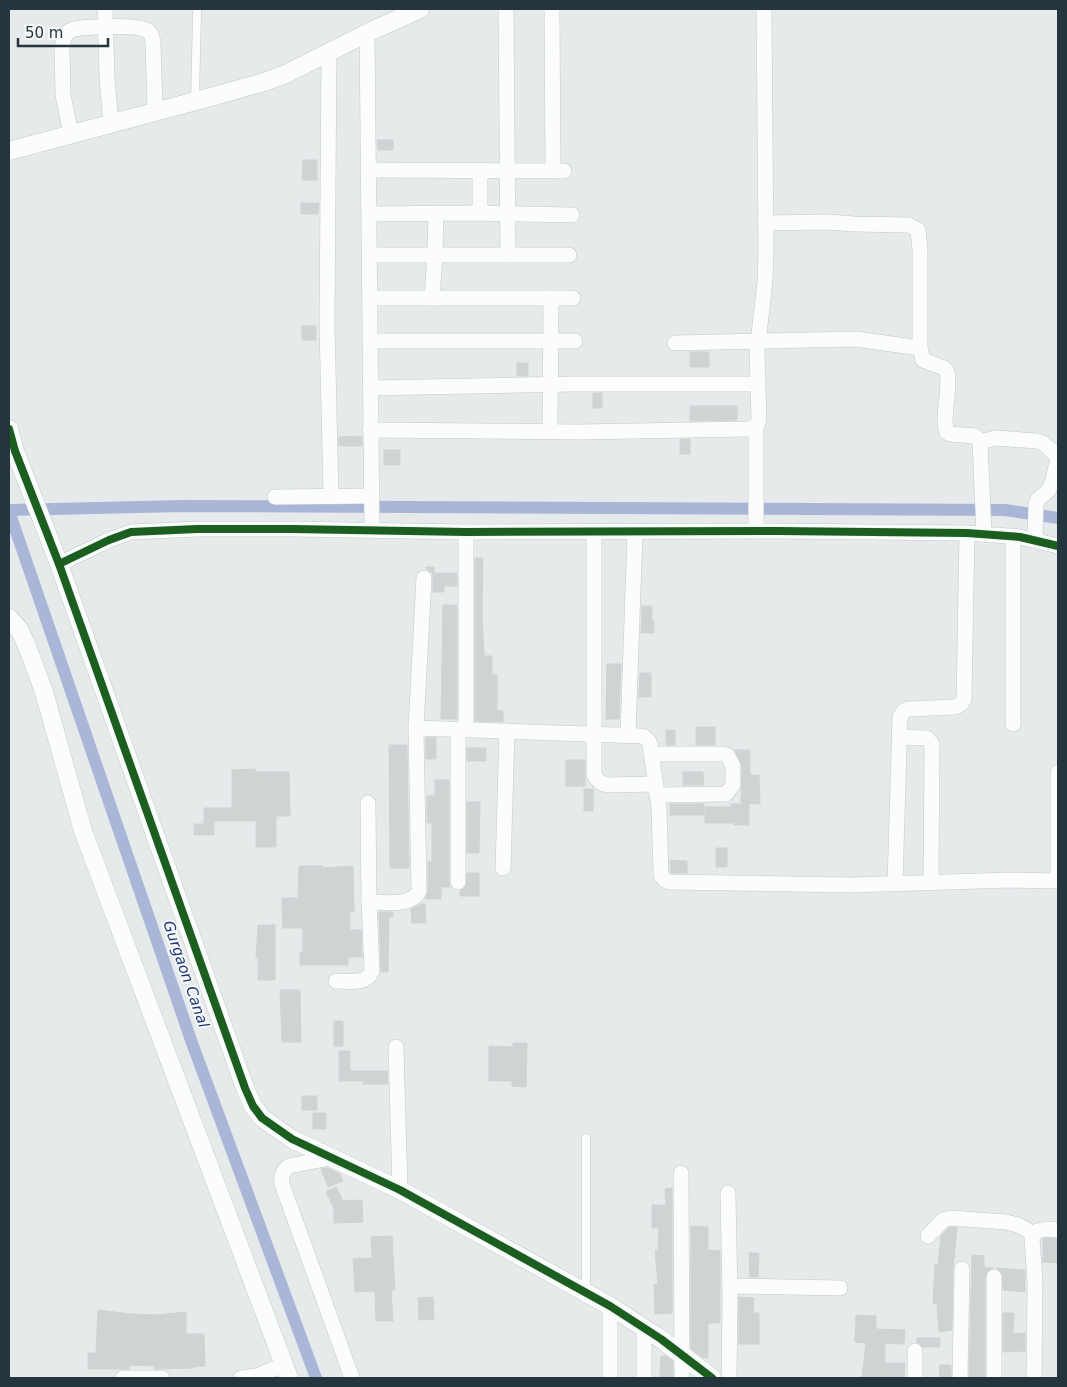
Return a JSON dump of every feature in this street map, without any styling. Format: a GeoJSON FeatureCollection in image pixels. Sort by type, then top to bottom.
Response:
{"type":"FeatureCollection","features":[{"type":"Feature","properties":{"kind":"street"},"geometry":{"type":"LineString","coordinates":[[105,9],[111,123]]}},
{"type":"Feature","properties":{"kind":"street"},"geometry":{"type":"LineString","coordinates":[[9,150],[195,101],[286,74],[368,33],[400,13],[420,9]]}},
{"type":"Feature","properties":{"kind":"street"},"geometry":{"type":"LineString","coordinates":[[506,9],[508,255]]}},
{"type":"Feature","properties":{"kind":"street"},"geometry":{"type":"LineString","coordinates":[[369,170],[559,171],[552,9]]}},
{"type":"Feature","properties":{"kind":"street"},"geometry":{"type":"LineString","coordinates":[[370,430],[750,429],[756,426],[760,420],[758,341],[765,282],[764,9]]}},
{"type":"Feature","properties":{"kind":"street"},"geometry":{"type":"LineString","coordinates":[[71,134],[63,95],[64,37],[74,29],[105,27],[142,28],[148,31],[152,36],[154,111]]}},
{"type":"Feature","properties":{"kind":"street"},"geometry":{"type":"LineString","coordinates":[[368,33],[372,530]]}},
{"type":"Feature","properties":{"kind":"street"},"geometry":{"type":"LineString","coordinates":[[329,52],[327,326],[331,496]]}},
{"type":"Feature","properties":{"kind":"street"},"geometry":{"type":"LineString","coordinates":[[480,170],[480,213]]}},
{"type":"Feature","properties":{"kind":"street"},"geometry":{"type":"LineString","coordinates":[[432,298],[436,213]]}},
{"type":"Feature","properties":{"kind":"street"},"geometry":{"type":"LineString","coordinates":[[370,214],[480,213],[572,215]]}},
{"type":"Feature","properties":{"kind":"street"},"geometry":{"type":"LineString","coordinates":[[766,223],[829,222],[909,225],[914,227],[919,235],[920,348],[923,360],[948,371],[948,395],[944,424],[947,432],[950,434],[975,436],[980,442],[984,533]]}},
{"type":"Feature","properties":{"kind":"street"},"geometry":{"type":"LineString","coordinates":[[370,255],[569,255]]}},
{"type":"Feature","properties":{"kind":"street"},"geometry":{"type":"LineString","coordinates":[[370,298],[573,298]]}},
{"type":"Feature","properties":{"kind":"street"},"geometry":{"type":"LineString","coordinates":[[550,431],[552,298]]}},
{"type":"Feature","properties":{"kind":"street"},"geometry":{"type":"LineString","coordinates":[[675,343],[856,338],[920,348]]}},
{"type":"Feature","properties":{"kind":"street"},"geometry":{"type":"LineString","coordinates":[[370,341],[575,341]]}},
{"type":"Feature","properties":{"kind":"street"},"geometry":{"type":"LineString","coordinates":[[371,388],[758,384]]}},
{"type":"Feature","properties":{"kind":"street"},"geometry":{"type":"LineString","coordinates":[[756,426],[756,531]]}},
{"type":"Feature","properties":{"kind":"street"},"geometry":{"type":"LineString","coordinates":[[9,430],[59,564],[253,1106],[262,1118],[292,1139],[400,1190],[610,1306],[662,1339],[712,1378]]}},
{"type":"Feature","properties":{"kind":"street"},"geometry":{"type":"LineString","coordinates":[[980,442],[996,438],[1037,441],[1058,458],[1052,483],[1048,491],[1038,498],[1035,525]]}},
{"type":"Feature","properties":{"kind":"street"},"geometry":{"type":"LineString","coordinates":[[275,497],[331,496],[372,504]]}},
{"type":"Feature","properties":{"kind":"street"},"geometry":{"type":"LineString","coordinates":[[59,564],[109,540],[142,531],[293,528],[466,532],[594,530],[984,533],[1013,536],[1035,525]]}},
{"type":"Feature","properties":{"kind":"street"},"geometry":{"type":"LineString","coordinates":[[1035,525],[1058,546]]}},
{"type":"Feature","properties":{"kind":"street"},"geometry":{"type":"LineString","coordinates":[[594,530],[594,774],[596,779],[601,784],[608,786],[726,794],[733,785],[733,766],[727,755],[651,754]]}},
{"type":"Feature","properties":{"kind":"street"},"geometry":{"type":"LineString","coordinates":[[628,735],[635,531]]}},
{"type":"Feature","properties":{"kind":"street"},"geometry":{"type":"LineString","coordinates":[[458,882],[466,532]]}},
{"type":"Feature","properties":{"kind":"street"},"geometry":{"type":"LineString","coordinates":[[895,883],[900,717],[904,711],[914,708],[955,707],[961,704],[964,699],[967,533]]}},
{"type":"Feature","properties":{"kind":"street"},"geometry":{"type":"LineString","coordinates":[[1013,536],[1013,724]]}},
{"type":"Feature","properties":{"kind":"street"},"geometry":{"type":"LineString","coordinates":[[369,902],[407,901],[417,896],[418,891],[416,728],[424,578]]}},
{"type":"Feature","properties":{"kind":"street"},"geometry":{"type":"LineString","coordinates":[[9,618],[19,629],[44,692],[83,831],[286,1372],[242,1378]]}},
{"type":"Feature","properties":{"kind":"street"},"geometry":{"type":"LineString","coordinates":[[416,728],[594,733],[646,737],[650,744],[657,789],[660,871],[665,880],[676,882],[775,882],[852,885],[1058,880],[1058,772]]}},
{"type":"Feature","properties":{"kind":"street"},"geometry":{"type":"LineString","coordinates":[[503,868],[507,731]]}},
{"type":"Feature","properties":{"kind":"street"},"geometry":{"type":"LineString","coordinates":[[899,737],[927,738],[932,744],[931,882]]}},
{"type":"Feature","properties":{"kind":"street"},"geometry":{"type":"LineString","coordinates":[[336,981],[364,980],[371,975],[372,971],[368,803]]}},
{"type":"Feature","properties":{"kind":"street"},"geometry":{"type":"LineString","coordinates":[[396,1047],[400,1190]]}},
{"type":"Feature","properties":{"kind":"street"},"geometry":{"type":"LineString","coordinates":[[330,1158],[289,1166],[285,1168],[281,1177],[352,1378]]}},
{"type":"Feature","properties":{"kind":"street"},"geometry":{"type":"LineString","coordinates":[[681,1173],[682,1378]]}},
{"type":"Feature","properties":{"kind":"street"},"geometry":{"type":"LineString","coordinates":[[728,1192],[729,1378]]}},
{"type":"Feature","properties":{"kind":"street"},"geometry":{"type":"LineString","coordinates":[[928,1236],[944,1220],[952,1218],[1006,1222],[1018,1225],[1034,1234]]}},
{"type":"Feature","properties":{"kind":"street"},"geometry":{"type":"LineString","coordinates":[[1034,1378],[1035,1283],[1032,1237],[1038,1231],[1058,1230]]}},
{"type":"Feature","properties":{"kind":"street"},"geometry":{"type":"LineString","coordinates":[[960,1378],[962,1269]]}},
{"type":"Feature","properties":{"kind":"street"},"geometry":{"type":"LineString","coordinates":[[994,1277],[994,1378]]}},
{"type":"Feature","properties":{"kind":"street"},"geometry":{"type":"LineString","coordinates":[[730,1286],[840,1288]]}},
{"type":"Feature","properties":{"kind":"street"},"geometry":{"type":"LineString","coordinates":[[610,1306],[610,1378]]}},
{"type":"Feature","properties":{"kind":"street"},"geometry":{"type":"LineString","coordinates":[[644,1329],[644,1378]]}},
{"type":"Feature","properties":{"kind":"street"},"geometry":{"type":"LineString","coordinates":[[915,1351],[915,1378]]}},
{"type":"Feature","properties":{"kind":"street"},"geometry":{"type":"LineString","coordinates":[[123,1378],[162,1378]]}},
{"type":"Feature","properties":{"kind":"lane"},"geometry":{"type":"LineString","coordinates":[[195,101],[197,12]]}},
{"type":"Feature","properties":{"kind":"lane"},"geometry":{"type":"LineString","coordinates":[[586,1138],[586,1293]]}},
{"type":"Feature","properties":{"kind":"building"},"geometry":{"type":"Polygon","coordinates":[[[377,140],[393,140],[393,150],[378,150],[377,140]]]}},
{"type":"Feature","properties":{"kind":"building"},"geometry":{"type":"Polygon","coordinates":[[[303,160],[317,160],[317,180],[302,180],[303,160]]]}},
{"type":"Feature","properties":{"kind":"building"},"geometry":{"type":"Polygon","coordinates":[[[301,203],[319,203],[318,214],[301,214],[301,203]]]}},
{"type":"Feature","properties":{"kind":"building"},"geometry":{"type":"Polygon","coordinates":[[[302,326],[316,326],[316,340],[302,340],[302,326]]]}},
{"type":"Feature","properties":{"kind":"building"},"geometry":{"type":"Polygon","coordinates":[[[690,352],[709,352],[709,367],[690,367],[690,352]]]}},
{"type":"Feature","properties":{"kind":"building"},"geometry":{"type":"Polygon","coordinates":[[[517,363],[528,363],[528,376],[517,376],[517,363]]]}},
{"type":"Feature","properties":{"kind":"building"},"geometry":{"type":"Polygon","coordinates":[[[593,393],[602,393],[602,408],[593,408],[593,393]]]}},
{"type":"Feature","properties":{"kind":"building"},"geometry":{"type":"Polygon","coordinates":[[[690,406],[737,406],[737,420],[690,421],[690,406]]]}},
{"type":"Feature","properties":{"kind":"building"},"geometry":{"type":"Polygon","coordinates":[[[362,436],[362,446],[339,446],[339,437],[362,436]]]}},
{"type":"Feature","properties":{"kind":"building"},"geometry":{"type":"Polygon","coordinates":[[[690,439],[690,454],[680,454],[680,440],[690,439]]]}},
{"type":"Feature","properties":{"kind":"building"},"geometry":{"type":"Polygon","coordinates":[[[384,450],[400,450],[400,465],[384,465],[384,450]]]}},
{"type":"Feature","properties":{"kind":"building"},"geometry":{"type":"Polygon","coordinates":[[[475,558],[483,558],[482,613],[484,656],[492,656],[492,675],[497,675],[497,711],[503,711],[503,722],[475,721],[475,558]]]}},
{"type":"Feature","properties":{"kind":"building"},"geometry":{"type":"Polygon","coordinates":[[[425,567],[434,567],[434,573],[457,573],[457,586],[444,586],[444,592],[433,592],[433,574],[425,567]]]}},
{"type":"Feature","properties":{"kind":"building"},"geometry":{"type":"Polygon","coordinates":[[[443,605],[457,605],[457,719],[441,719],[443,605]]]}},
{"type":"Feature","properties":{"kind":"building"},"geometry":{"type":"Polygon","coordinates":[[[642,606],[652,606],[654,633],[641,633],[642,606]]]}},
{"type":"Feature","properties":{"kind":"building"},"geometry":{"type":"Polygon","coordinates":[[[607,664],[621,664],[619,719],[606,719],[607,664]]]}},
{"type":"Feature","properties":{"kind":"building"},"geometry":{"type":"Polygon","coordinates":[[[640,673],[651,673],[651,697],[639,697],[640,673]]]}},
{"type":"Feature","properties":{"kind":"building"},"geometry":{"type":"Polygon","coordinates":[[[696,727],[715,727],[715,745],[696,745],[696,727]]]}},
{"type":"Feature","properties":{"kind":"building"},"geometry":{"type":"Polygon","coordinates":[[[666,730],[675,730],[675,745],[666,745],[666,730]]]}},
{"type":"Feature","properties":{"kind":"building"},"geometry":{"type":"Polygon","coordinates":[[[426,738],[436,738],[436,759],[426,759],[426,738]]]}},
{"type":"Feature","properties":{"kind":"building"},"geometry":{"type":"Polygon","coordinates":[[[389,745],[407,745],[409,868],[390,868],[389,745]]]}},
{"type":"Feature","properties":{"kind":"building"},"geometry":{"type":"Polygon","coordinates":[[[467,748],[486,748],[486,761],[467,761],[467,748]]]}},
{"type":"Feature","properties":{"kind":"building"},"geometry":{"type":"Polygon","coordinates":[[[735,750],[750,750],[750,775],[759,775],[760,804],[741,803],[742,766],[735,750]]]}},
{"type":"Feature","properties":{"kind":"building"},"geometry":{"type":"Polygon","coordinates":[[[566,760],[585,760],[585,786],[566,786],[566,760]]]}},
{"type":"Feature","properties":{"kind":"building"},"geometry":{"type":"Polygon","coordinates":[[[256,769],[256,772],[289,772],[290,816],[276,816],[276,847],[256,847],[256,821],[214,821],[214,835],[194,835],[194,824],[204,824],[204,808],[232,808],[232,770],[256,769]]]}},
{"type":"Feature","properties":{"kind":"building"},"geometry":{"type":"Polygon","coordinates":[[[683,772],[703,772],[704,785],[683,785],[683,772]]]}},
{"type":"Feature","properties":{"kind":"building"},"geometry":{"type":"Polygon","coordinates":[[[435,780],[449,780],[450,887],[441,887],[441,899],[425,899],[428,891],[428,862],[432,862],[432,823],[427,823],[427,796],[435,796],[435,780]]]}},
{"type":"Feature","properties":{"kind":"building"},"geometry":{"type":"Polygon","coordinates":[[[584,789],[593,789],[593,811],[584,811],[584,789]]]}},
{"type":"Feature","properties":{"kind":"building"},"geometry":{"type":"Polygon","coordinates":[[[467,802],[480,802],[479,853],[467,853],[467,802]]]}},
{"type":"Feature","properties":{"kind":"building"},"geometry":{"type":"Polygon","coordinates":[[[670,804],[704,804],[704,815],[670,815],[670,804]]]}},
{"type":"Feature","properties":{"kind":"building"},"geometry":{"type":"Polygon","coordinates":[[[731,804],[749,804],[749,825],[705,823],[705,807],[731,807],[731,804]]]}},
{"type":"Feature","properties":{"kind":"building"},"geometry":{"type":"Polygon","coordinates":[[[716,848],[727,848],[727,867],[716,867],[716,848]]]}},
{"type":"Feature","properties":{"kind":"building"},"geometry":{"type":"Polygon","coordinates":[[[670,860],[687,861],[687,873],[671,873],[670,860]]]}},
{"type":"Feature","properties":{"kind":"building"},"geometry":{"type":"Polygon","coordinates":[[[299,866],[323,866],[323,868],[353,866],[354,912],[350,912],[350,930],[361,930],[362,957],[348,957],[348,965],[300,965],[300,952],[303,952],[303,928],[283,928],[282,907],[282,898],[298,898],[299,866]]]}},
{"type":"Feature","properties":{"kind":"building"},"geometry":{"type":"Polygon","coordinates":[[[467,873],[479,873],[479,896],[460,896],[460,891],[466,886],[467,873]]]}},
{"type":"Feature","properties":{"kind":"building"},"geometry":{"type":"Polygon","coordinates":[[[425,904],[426,923],[412,923],[411,909],[425,904]]]}},
{"type":"Feature","properties":{"kind":"building"},"geometry":{"type":"Polygon","coordinates":[[[379,912],[393,912],[393,917],[389,917],[388,972],[381,972],[379,912]]]}},
{"type":"Feature","properties":{"kind":"building"},"geometry":{"type":"Polygon","coordinates":[[[258,925],[275,925],[275,980],[258,980],[258,958],[256,958],[258,925]]]}},
{"type":"Feature","properties":{"kind":"building"},"geometry":{"type":"Polygon","coordinates":[[[280,990],[300,990],[301,1042],[282,1042],[280,990]]]}},
{"type":"Feature","properties":{"kind":"building"},"geometry":{"type":"Polygon","coordinates":[[[334,1021],[343,1021],[343,1046],[334,1046],[334,1021]]]}},
{"type":"Feature","properties":{"kind":"building"},"geometry":{"type":"Polygon","coordinates":[[[513,1043],[527,1043],[526,1087],[512,1086],[512,1081],[489,1081],[489,1046],[513,1047],[513,1043]]]}},
{"type":"Feature","properties":{"kind":"building"},"geometry":{"type":"Polygon","coordinates":[[[339,1051],[350,1051],[350,1071],[387,1071],[388,1084],[363,1084],[363,1081],[339,1081],[339,1051]]]}},
{"type":"Feature","properties":{"kind":"building"},"geometry":{"type":"Polygon","coordinates":[[[302,1096],[317,1096],[317,1110],[302,1110],[302,1096]]]}},
{"type":"Feature","properties":{"kind":"building"},"geometry":{"type":"Polygon","coordinates":[[[313,1113],[326,1113],[326,1129],[313,1129],[313,1113]]]}},
{"type":"Feature","properties":{"kind":"building"},"geometry":{"type":"Polygon","coordinates":[[[328,1168],[340,1174],[343,1181],[328,1187],[321,1169],[328,1168]]]}},
{"type":"Feature","properties":{"kind":"building"},"geometry":{"type":"Polygon","coordinates":[[[336,1187],[343,1201],[362,1200],[363,1222],[334,1223],[334,1208],[326,1192],[336,1187]]]}},
{"type":"Feature","properties":{"kind":"building"},"geometry":{"type":"Polygon","coordinates":[[[672,1188],[672,1313],[655,1314],[654,1285],[658,1284],[655,1250],[658,1250],[659,1228],[652,1228],[652,1205],[666,1205],[665,1189],[672,1188]]]}},
{"type":"Feature","properties":{"kind":"building"},"geometry":{"type":"Polygon","coordinates":[[[691,1226],[708,1227],[708,1250],[720,1251],[720,1323],[708,1323],[708,1358],[703,1358],[691,1349],[691,1226]]]}},
{"type":"Feature","properties":{"kind":"building"},"geometry":{"type":"Polygon","coordinates":[[[948,1228],[957,1228],[953,1269],[952,1330],[939,1332],[937,1304],[933,1304],[935,1264],[938,1265],[941,1236],[948,1228]]]}},
{"type":"Feature","properties":{"kind":"building"},"geometry":{"type":"Polygon","coordinates":[[[392,1236],[395,1290],[391,1290],[393,1321],[376,1321],[375,1291],[355,1292],[353,1259],[372,1258],[371,1237],[392,1236]]]}},
{"type":"Feature","properties":{"kind":"building"},"geometry":{"type":"Polygon","coordinates":[[[1043,1239],[1058,1239],[1058,1263],[1043,1262],[1043,1239]]]}},
{"type":"Feature","properties":{"kind":"building"},"geometry":{"type":"Polygon","coordinates":[[[749,1253],[759,1253],[758,1277],[750,1277],[749,1253]]]}},
{"type":"Feature","properties":{"kind":"building"},"geometry":{"type":"Polygon","coordinates":[[[972,1255],[984,1256],[984,1267],[993,1268],[986,1272],[985,1277],[985,1378],[969,1378],[972,1255]]]}},
{"type":"Feature","properties":{"kind":"building"},"geometry":{"type":"Polygon","coordinates":[[[996,1268],[1025,1270],[1025,1292],[1003,1290],[1002,1273],[996,1268]]]}},
{"type":"Feature","properties":{"kind":"building"},"geometry":{"type":"Polygon","coordinates":[[[433,1297],[434,1319],[419,1320],[418,1298],[433,1297]]]}},
{"type":"Feature","properties":{"kind":"building"},"geometry":{"type":"Polygon","coordinates":[[[739,1297],[754,1298],[753,1313],[759,1313],[759,1344],[739,1344],[739,1297]]]}},
{"type":"Feature","properties":{"kind":"building"},"geometry":{"type":"Polygon","coordinates":[[[98,1310],[156,1315],[186,1312],[186,1334],[204,1334],[205,1366],[155,1369],[155,1366],[129,1365],[129,1369],[88,1369],[88,1353],[96,1353],[98,1310]]]}},
{"type":"Feature","properties":{"kind":"building"},"geometry":{"type":"Polygon","coordinates":[[[1003,1313],[1014,1313],[1013,1334],[1025,1333],[1025,1351],[1003,1352],[1003,1313]]]}},
{"type":"Feature","properties":{"kind":"building"},"geometry":{"type":"Polygon","coordinates":[[[856,1315],[876,1316],[876,1329],[905,1330],[904,1344],[885,1343],[885,1363],[905,1363],[904,1378],[862,1378],[866,1343],[855,1342],[856,1315]]]}},
{"type":"Feature","properties":{"kind":"building"},"geometry":{"type":"Polygon","coordinates":[[[917,1338],[940,1338],[940,1347],[923,1347],[917,1342],[917,1338]]]}},
{"type":"Feature","properties":{"kind":"building"},"geometry":{"type":"Polygon","coordinates":[[[661,1356],[666,1356],[673,1361],[673,1378],[660,1378],[661,1356]]]}},
{"type":"Feature","properties":{"kind":"building"},"geometry":{"type":"Polygon","coordinates":[[[940,1365],[951,1365],[951,1378],[939,1378],[940,1365]]]}},
{"type":"Feature","properties":{"kind":"waterway"},"geometry":{"type":"LineString","coordinates":[[9,510],[183,506],[1005,510],[1058,518]]}},
{"type":"Feature","properties":{"kind":"waterway","name":"Gurgaon Canal"},"geometry":{"type":"LineString","coordinates":[[9,511],[192,1043],[316,1378]]}},
{"type":"Feature","properties":{"kind":"cycle path"},"geometry":{"type":"LineString","coordinates":[[9,429],[15,451],[59,564],[253,1106],[262,1118],[292,1139],[400,1190],[610,1306],[661,1339],[712,1378]]}},
{"type":"Feature","properties":{"kind":"cycle path"},"geometry":{"type":"LineString","coordinates":[[59,564],[109,540],[131,532],[197,529],[466,532],[777,531],[967,533],[1020,537],[1058,546]]}}]}
